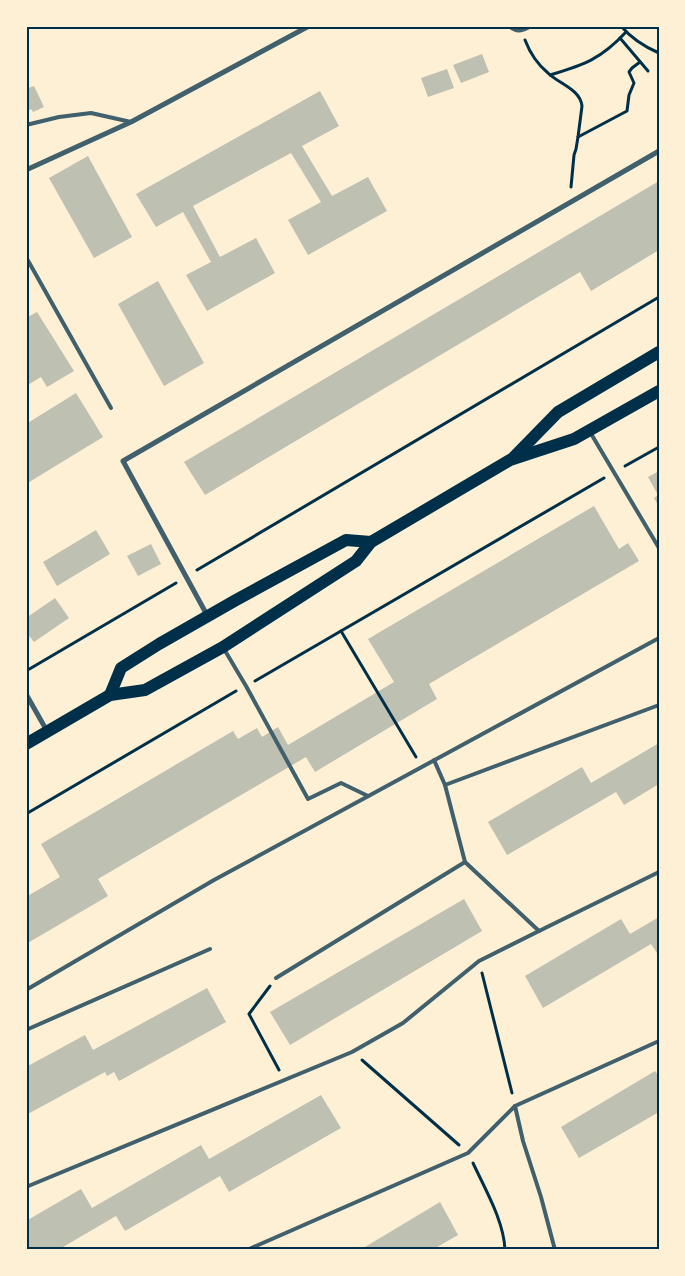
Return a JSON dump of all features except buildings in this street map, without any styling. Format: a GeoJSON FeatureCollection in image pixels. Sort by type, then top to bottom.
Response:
{"type":"FeatureCollection","features":[{"type":"Feature","properties":{"kind":"main road"},"geometry":{"type":"LineString","coordinates":[[510,460],[558,412],[659,352]]}},
{"type":"Feature","properties":{"kind":"main road"},"geometry":{"type":"LineString","coordinates":[[26,744],[110,695],[145,690],[223,647],[356,561],[371,542],[510,460],[574,439],[659,391]]}},
{"type":"Feature","properties":{"kind":"main road"},"geometry":{"type":"LineString","coordinates":[[110,695],[121,668],[158,644],[346,540],[371,542]]}},
{"type":"Feature","properties":{"kind":"street"},"geometry":{"type":"LineString","coordinates":[[26,170],[131,122],[309,26]]}},
{"type":"Feature","properties":{"kind":"street"},"geometry":{"type":"LineString","coordinates":[[207,616],[123,461],[659,151]]}},
{"type":"Feature","properties":{"kind":"street"},"geometry":{"type":"LineString","coordinates":[[26,694],[48,731]]}},
{"type":"Feature","properties":{"kind":"lane"},"geometry":{"type":"LineString","coordinates":[[509,26],[514,30],[531,26]]}},
{"type":"Feature","properties":{"kind":"lane"},"geometry":{"type":"LineString","coordinates":[[26,125],[58,117],[91,113],[131,122]]}},
{"type":"Feature","properties":{"kind":"lane"},"geometry":{"type":"LineString","coordinates":[[26,257],[110,408]]}},
{"type":"Feature","properties":{"kind":"lane"},"geometry":{"type":"LineString","coordinates":[[589,430],[659,548]]}},
{"type":"Feature","properties":{"kind":"lane"},"geometry":{"type":"LineString","coordinates":[[26,990],[214,880],[659,638]]}},
{"type":"Feature","properties":{"kind":"lane"},"geometry":{"type":"LineString","coordinates":[[223,647],[308,799],[341,783],[368,796]]}},
{"type":"Feature","properties":{"kind":"lane"},"geometry":{"type":"LineString","coordinates":[[445,784],[659,705]]}},
{"type":"Feature","properties":{"kind":"lane"},"geometry":{"type":"LineString","coordinates":[[434,760],[445,784],[465,862],[539,931]]}},
{"type":"Feature","properties":{"kind":"lane"},"geometry":{"type":"LineString","coordinates":[[276,978],[465,862]]}},
{"type":"Feature","properties":{"kind":"lane"},"geometry":{"type":"LineString","coordinates":[[26,1187],[352,1052],[403,1023],[479,961],[659,872]]}},
{"type":"Feature","properties":{"kind":"lane"},"geometry":{"type":"LineString","coordinates":[[26,1030],[210,949]]}},
{"type":"Feature","properties":{"kind":"lane"},"geometry":{"type":"LineString","coordinates":[[247,1250],[468,1153],[515,1106],[659,1041]]}},
{"type":"Feature","properties":{"kind":"lane"},"geometry":{"type":"LineString","coordinates":[[515,1106],[523,1141],[555,1250]]}},
{"type":"Feature","properties":{"kind":"path"},"geometry":{"type":"LineString","coordinates":[[621,26],[640,43],[659,53]]}},
{"type":"Feature","properties":{"kind":"path"},"geometry":{"type":"LineString","coordinates":[[520,30],[531,54],[549,75],[572,89],[582,101],[570,202]]}},
{"type":"Feature","properties":{"kind":"path"},"geometry":{"type":"LineString","coordinates":[[549,75],[575,68],[591,61],[615,44],[626,32]]}},
{"type":"Feature","properties":{"kind":"path"},"geometry":{"type":"LineString","coordinates":[[620,38],[648,71]]}},
{"type":"Feature","properties":{"kind":"path"},"geometry":{"type":"LineString","coordinates":[[578,137],[627,111],[629,95],[634,83],[630,72],[640,62]]}},
{"type":"Feature","properties":{"kind":"path"},"geometry":{"type":"LineString","coordinates":[[26,671],[659,297]]}},
{"type":"Feature","properties":{"kind":"path"},"geometry":{"type":"LineString","coordinates":[[26,814],[659,447]]}},
{"type":"Feature","properties":{"kind":"path"},"geometry":{"type":"LineString","coordinates":[[341,631],[421,767]]}},
{"type":"Feature","properties":{"kind":"path"},"geometry":{"type":"LineString","coordinates":[[479,961],[515,1106]]}},
{"type":"Feature","properties":{"kind":"path"},"geometry":{"type":"LineString","coordinates":[[276,978],[249,1014],[284,1080]]}},
{"type":"Feature","properties":{"kind":"path"},"geometry":{"type":"LineString","coordinates":[[352,1052],[468,1153],[492,1203],[504,1239],[504,1250]]}}]}
